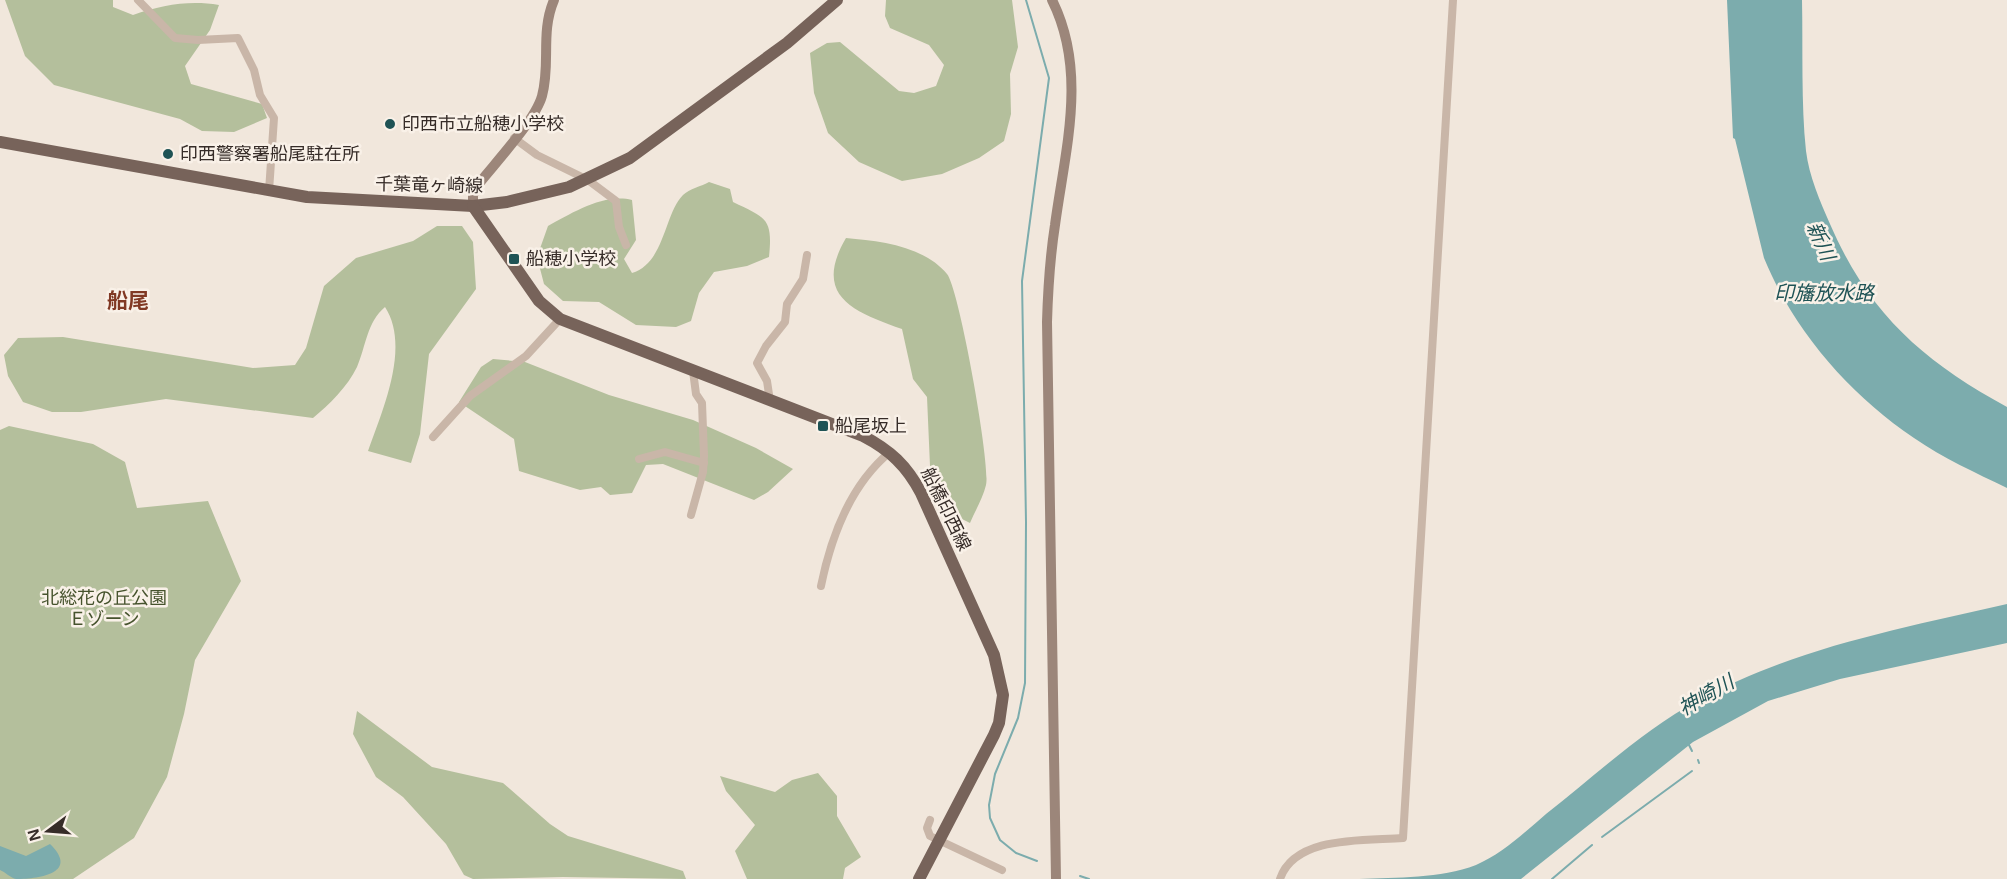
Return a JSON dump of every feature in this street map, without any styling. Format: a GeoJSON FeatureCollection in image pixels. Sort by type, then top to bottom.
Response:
{"type":"FeatureCollection","features":[{"type":"Feature","properties":{"kind":"main road","name":"千葉竜ヶ崎線"},"geometry":{"type":"LineString","coordinates":[[0,142],[269,191],[356,201],[473,206],[531,197],[588,180],[653,143],[795,36],[837,0]]}},
{"type":"Feature","properties":{"kind":"main road","name":"船橋印西線"},"geometry":{"type":"LineString","coordinates":[[473,206],[539,301],[560,319],[863,436],[890,452],[907,469],[921,493],[994,655],[1003,690],[996,729],[919,879]]}},
{"type":"Feature","properties":{"kind":"street"},"geometry":{"type":"LineString","coordinates":[[138,0],[175,38],[198,40],[238,38],[254,70],[260,95],[274,118],[269,191]]}},
{"type":"Feature","properties":{"kind":"street"},"geometry":{"type":"LineString","coordinates":[[473,206],[473,195],[477,186],[541,98],[545,74],[546,26],[554,0]]}},
{"type":"Feature","properties":{"kind":"street"},"geometry":{"type":"LineString","coordinates":[[1052,0],[1068,43],[1073,85],[1051,254],[1047,322],[1056,879]]}},
{"type":"Feature","properties":{"kind":"street"},"geometry":{"type":"LineString","coordinates":[[1280,879],[1286,865],[1310,850],[1340,843],[1403,838],[1453,0]]}},
{"type":"Feature","properties":{"kind":"street"},"geometry":{"type":"LineString","coordinates":[[514,138],[537,155],[588,180],[616,201],[619,227],[626,245]]}},
{"type":"Feature","properties":{"kind":"street"},"geometry":{"type":"LineString","coordinates":[[770,401],[767,381],[757,363],[766,346],[785,322],[787,304],[803,279],[807,255]]}},
{"type":"Feature","properties":{"kind":"street"},"geometry":{"type":"LineString","coordinates":[[433,437],[470,396],[526,356],[560,319]]}},
{"type":"Feature","properties":{"kind":"street"},"geometry":{"type":"LineString","coordinates":[[691,515],[704,463],[702,403],[696,394],[693,371]]}},
{"type":"Feature","properties":{"kind":"street"},"geometry":{"type":"LineString","coordinates":[[639,459],[665,452],[704,463]]}},
{"type":"Feature","properties":{"kind":"street"},"geometry":{"type":"LineString","coordinates":[[821,586],[828,549],[840,521],[872,467],[890,452]]}},
{"type":"Feature","properties":{"kind":"street"},"geometry":{"type":"LineString","coordinates":[[930,820],[928,833],[937,841],[1002,870]]}},
{"type":"Feature","properties":{"kind":"green space"},"geometry":{"type":"Polygon","coordinates":[[[5,0],[113,0],[113,7],[133,15],[176,4],[219,5],[210,30],[185,66],[191,84],[262,104],[267,118],[234,132],[202,131],[180,119],[54,85],[25,56],[5,0]]]}},
{"type":"Feature","properties":{"kind":"green space"},"geometry":{"type":"Polygon","coordinates":[[[886,0],[1012,0],[1018,47],[1010,74],[1011,114],[1004,141],[979,158],[942,174],[902,181],[859,162],[828,133],[814,93],[810,53],[827,43],[840,42],[899,91],[914,93],[936,86],[944,65],[929,45],[890,28],[885,16],[886,0]]]}},
{"type":"Feature","properties":{"kind":"green space"},"geometry":{"type":"Polygon","coordinates":[[[709,182],[730,189],[733,202],[765,221],[770,234],[769,257],[747,266],[714,272],[699,293],[691,321],[676,327],[636,325],[599,302],[563,301],[544,284],[537,257],[548,226],[599,202],[610,199],[632,200],[636,240],[624,259],[632,273],[643,268],[658,249],[677,203],[683,195],[709,182]]]}},
{"type":"Feature","properties":{"kind":"green space"},"geometry":{"type":"Polygon","coordinates":[[[437,226],[462,226],[473,242],[476,289],[429,354],[420,434],[411,463],[368,451],[392,379],[395,360],[392,323],[385,307],[374,320],[357,367],[349,381],[338,395],[313,418],[166,399],[81,412],[52,412],[23,402],[8,376],[4,355],[18,338],[63,337],[253,368],[295,365],[306,348],[324,286],[356,258],[413,241],[437,226]]]}},
{"type":"Feature","properties":{"kind":"green space"},"geometry":{"type":"Polygon","coordinates":[[[846,238],[887,243],[914,251],[926,257],[947,274],[959,310],[966,342],[984,446],[986,485],[970,523],[958,517],[943,499],[930,466],[927,397],[913,379],[902,329],[854,308],[843,299],[836,288],[834,274],[837,258],[846,238]]]}},
{"type":"Feature","properties":{"kind":"green space"},"geometry":{"type":"Polygon","coordinates":[[[493,359],[525,362],[609,395],[693,420],[756,448],[793,469],[768,492],[754,500],[663,464],[646,465],[632,493],[610,495],[601,487],[580,490],[519,471],[514,439],[459,402],[481,367],[493,359]]]}},
{"type":"Feature","properties":{"kind":"green space","name":"北総花の丘公園 Ｅゾーン"},"geometry":{"type":"Polygon","coordinates":[[[9,426],[93,444],[125,462],[137,508],[208,501],[241,581],[195,660],[184,714],[167,777],[134,838],[73,879],[0,879],[0,430],[9,426]]]}},
{"type":"Feature","properties":{"kind":"green space"},"geometry":{"type":"Polygon","coordinates":[[[357,711],[432,767],[503,783],[550,824],[568,836],[683,871],[686,879],[563,877],[473,879],[464,875],[446,844],[403,797],[376,777],[353,734],[357,711]]]}},
{"type":"Feature","properties":{"kind":"green space"},"geometry":{"type":"Polygon","coordinates":[[[818,773],[837,796],[837,816],[861,857],[845,868],[843,879],[747,879],[735,851],[755,825],[726,791],[720,776],[775,792],[792,780],[818,773]]]}},
{"type":"Feature","properties":{"kind":"water","name":"印旛放水路"},"geometry":{"type":"Polygon","coordinates":[[[1727,0],[1802,0],[1804,133],[1807,160],[1822,206],[1845,256],[1862,284],[1902,332],[1949,372],[2007,407],[2007,488],[1936,452],[1890,421],[1867,402],[1826,359],[1791,311],[1776,285],[1764,258],[1733,138],[1727,0]]]}},
{"type":"Feature","properties":{"kind":"water"},"geometry":{"type":"Polygon","coordinates":[[[2007,604],[2007,643],[1840,679],[1768,701],[1693,742],[1521,879],[1359,879],[1448,873],[1486,860],[1513,842],[1658,725],[1699,700],[1735,682],[1811,653],[1889,631],[2007,604]]]}},
{"type":"Feature","properties":{"kind":"water"},"geometry":{"type":"Polygon","coordinates":[[[50,844],[61,861],[54,872],[16,879],[0,870],[0,846],[26,856],[50,844]]]}},
{"type":"Feature","properties":{"kind":"waterway"},"geometry":{"type":"LineString","coordinates":[[1026,0],[1049,78],[1022,281],[1026,522],[1025,683],[1018,718],[995,774],[989,805],[990,818],[1000,840],[1016,853],[1037,861]]}},
{"type":"Feature","properties":{"kind":"waterway"},"geometry":{"type":"LineString","coordinates":[[1688,743],[1692,751]]}},
{"type":"Feature","properties":{"kind":"waterway"},"geometry":{"type":"LineString","coordinates":[[1602,837],[1692,771]]}},
{"type":"Feature","properties":{"kind":"waterway"},"geometry":{"type":"LineString","coordinates":[[1552,879],[1592,845]]}},
{"type":"Feature","properties":{"kind":"waterway"},"geometry":{"type":"LineString","coordinates":[[1080,876],[1089,879]]}},
{"type":"Feature","properties":{"kind":"place","name":"印西市立船穂小学校"},"geometry":{"type":"Point","coordinates":[390,124]}},
{"type":"Feature","properties":{"kind":"place","name":"印西警察署船尾駐在所"},"geometry":{"type":"Point","coordinates":[168,154]}},
{"type":"Feature","properties":{"kind":"place","name":"船穂小学校"},"geometry":{"type":"Point","coordinates":[514,259]}},
{"type":"Feature","properties":{"kind":"place","name":"船尾坂上"},"geometry":{"type":"Point","coordinates":[823,426]}},
{"type":"Feature","properties":{"kind":"district","name":"船尾"},"geometry":{"type":"Point","coordinates":[128,300]}},
{"type":"Feature","properties":{"kind":"water label","name":"新川"},"geometry":{"type":"Point","coordinates":[1821,241]}},
{"type":"Feature","properties":{"kind":"water label","name":"神崎川"},"geometry":{"type":"Point","coordinates":[1706,695]}}]}
